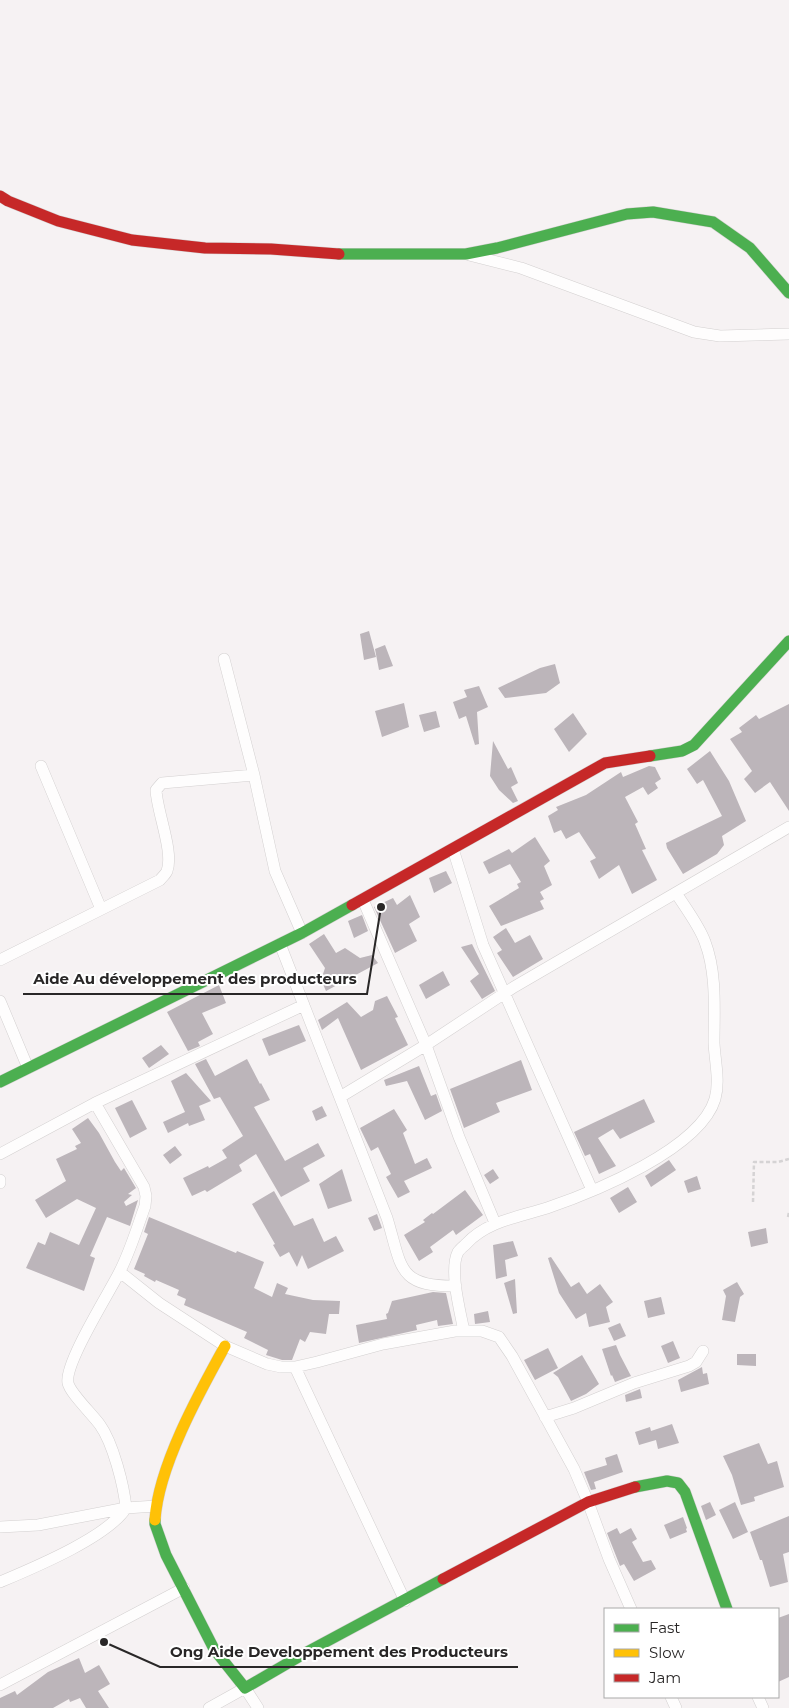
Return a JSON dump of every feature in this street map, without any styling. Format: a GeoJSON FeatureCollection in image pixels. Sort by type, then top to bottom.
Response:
{"type":"FeatureCollection","features":[{"type":"Feature","properties":{"kind":"street"},"geometry":{"type":"LineString","coordinates":[[0,196],[8,201],[58,220],[132,240],[205,248],[271,249],[348,256],[466,254],[627,214],[653,212],[713,222],[750,248],[789,293]]}},
{"type":"Feature","properties":{"kind":"street"},"geometry":{"type":"LineString","coordinates":[[466,254],[521,268],[694,332],[720,336],[789,334]]}},
{"type":"Feature","properties":{"kind":"street"},"geometry":{"type":"LineString","coordinates":[[0,1082],[302,933],[605,763],[682,751],[694,745],[789,641]]}},
{"type":"Feature","properties":{"kind":"street"},"geometry":{"type":"LineString","coordinates":[[224,659],[254,775],[275,872],[302,933]]}},
{"type":"Feature","properties":{"kind":"street"},"geometry":{"type":"LineString","coordinates":[[41,766],[101,909]]}},
{"type":"Feature","properties":{"kind":"street"},"geometry":{"type":"LineString","coordinates":[[0,960],[160,880],[167,871],[169,861],[168,848],[156,801],[156,790],[162,783],[254,775]]}},
{"type":"Feature","properties":{"kind":"street"},"geometry":{"type":"LineString","coordinates":[[340,1097],[426,1045],[504,994],[789,828]]}},
{"type":"Feature","properties":{"kind":"street"},"geometry":{"type":"LineString","coordinates":[[453,849],[483,945],[592,1190]]}},
{"type":"Feature","properties":{"kind":"street"},"geometry":{"type":"LineString","coordinates":[[464,1331],[455,1271],[458,1253],[474,1235],[495,1223],[546,1208],[592,1190],[650,1163],[698,1128],[708,1116],[715,1099],[718,1082],[714,1051],[711,966],[705,941],[676,893]]}},
{"type":"Feature","properties":{"kind":"street"},"geometry":{"type":"LineString","coordinates":[[363,900],[426,1045],[459,1137],[495,1223]]}},
{"type":"Feature","properties":{"kind":"street"},"geometry":{"type":"LineString","coordinates":[[280,944],[387,1218],[406,1274],[413,1280],[423,1284],[456,1286]]}},
{"type":"Feature","properties":{"kind":"street"},"geometry":{"type":"LineString","coordinates":[[0,1001],[28,1068]]}},
{"type":"Feature","properties":{"kind":"street"},"geometry":{"type":"LineString","coordinates":[[0,1154],[95,1103],[304,1005]]}},
{"type":"Feature","properties":{"kind":"street"},"geometry":{"type":"LineString","coordinates":[[0,1582],[40,1566],[88,1540],[122,1515],[126,1508],[122,1480],[102,1427],[68,1383],[69,1372],[85,1334],[120,1272],[146,1206],[144,1187],[95,1103]]}},
{"type":"Feature","properties":{"kind":"street"},"geometry":{"type":"LineString","coordinates":[[120,1272],[159,1303],[225,1346],[267,1364],[281,1367],[295,1367],[383,1344],[455,1331],[482,1332],[499,1337],[512,1356],[574,1469],[608,1558],[631,1608]]}},
{"type":"Feature","properties":{"kind":"street"},"geometry":{"type":"LineString","coordinates":[[225,1346],[207,1378],[172,1454],[156,1506],[155,1524],[166,1555],[214,1649],[245,1688],[258,1708]]}},
{"type":"Feature","properties":{"kind":"street"},"geometry":{"type":"LineString","coordinates":[[546,1417],[574,1408],[634,1383],[689,1366],[696,1362],[703,1351]]}},
{"type":"Feature","properties":{"kind":"street"},"geometry":{"type":"LineString","coordinates":[[295,1367],[405,1600]]}},
{"type":"Feature","properties":{"kind":"street"},"geometry":{"type":"LineString","coordinates":[[209,1708],[307,1652],[588,1502],[642,1485],[667,1481],[678,1483],[685,1492],[727,1608]]}},
{"type":"Feature","properties":{"kind":"street"},"geometry":{"type":"LineString","coordinates":[[0,1527],[38,1525],[126,1508],[156,1506]]}},
{"type":"Feature","properties":{"kind":"street"},"geometry":{"type":"LineString","coordinates":[[0,1685],[184,1588]]}},
{"type":"Feature","properties":{"kind":"path"},"geometry":{"type":"LineString","coordinates":[[753,1202],[754,1162],[778,1162],[789,1159]]}},
{"type":"Feature","properties":{"kind":"path"},"geometry":{"type":"LineString","coordinates":[[788,1217],[789,1212]]}},
{"type":"Feature","properties":{"kind":"building"},"geometry":{"type":"Polygon","coordinates":[[[369,631],[376,657],[364,660],[360,634],[369,631]]]}},
{"type":"Feature","properties":{"kind":"building"},"geometry":{"type":"Polygon","coordinates":[[[385,645],[393,666],[379,670],[375,649],[385,645]]]}},
{"type":"Feature","properties":{"kind":"building"},"geometry":{"type":"Polygon","coordinates":[[[555,664],[560,683],[546,693],[505,698],[498,688],[540,668],[555,664]]]}},
{"type":"Feature","properties":{"kind":"building"},"geometry":{"type":"Polygon","coordinates":[[[479,686],[488,707],[477,712],[479,744],[475,745],[466,716],[459,719],[453,702],[467,697],[464,690],[479,686]]]}},
{"type":"Feature","properties":{"kind":"building"},"geometry":{"type":"Polygon","coordinates":[[[404,703],[409,727],[382,737],[375,711],[404,703]]]}},
{"type":"Feature","properties":{"kind":"building"},"geometry":{"type":"Polygon","coordinates":[[[789,704],[789,811],[770,782],[755,793],[744,779],[752,771],[730,739],[742,732],[739,728],[756,715],[759,719],[789,704]]]}},
{"type":"Feature","properties":{"kind":"building"},"geometry":{"type":"Polygon","coordinates":[[[436,711],[440,727],[424,732],[419,715],[436,711]]]}},
{"type":"Feature","properties":{"kind":"building"},"geometry":{"type":"Polygon","coordinates":[[[573,713],[587,734],[569,752],[554,729],[573,713]]]}},
{"type":"Feature","properties":{"kind":"building"},"geometry":{"type":"Polygon","coordinates":[[[493,741],[508,769],[511,767],[518,783],[511,787],[518,801],[513,803],[499,790],[490,776],[493,741]]]}},
{"type":"Feature","properties":{"kind":"building"},"geometry":{"type":"Polygon","coordinates":[[[710,751],[729,781],[746,821],[722,836],[724,845],[717,854],[683,874],[667,848],[666,843],[722,816],[703,780],[697,784],[687,769],[710,751]]]}},
{"type":"Feature","properties":{"kind":"building"},"geometry":{"type":"Polygon","coordinates":[[[649,766],[655,767],[661,779],[655,783],[658,788],[648,795],[643,787],[625,797],[638,822],[635,824],[646,849],[642,850],[657,880],[632,894],[619,865],[599,879],[590,861],[596,858],[579,832],[566,839],[561,830],[554,833],[548,816],[558,810],[556,807],[586,795],[621,772],[623,777],[649,766]]]}},
{"type":"Feature","properties":{"kind":"building"},"geometry":{"type":"Polygon","coordinates":[[[535,837],[550,861],[544,866],[552,885],[540,892],[544,899],[540,901],[544,909],[501,926],[489,906],[519,888],[517,884],[521,882],[510,864],[489,874],[483,862],[509,849],[512,853],[535,837]]]}},
{"type":"Feature","properties":{"kind":"building"},"geometry":{"type":"Polygon","coordinates":[[[446,871],[452,883],[434,893],[429,878],[446,871]]]}},
{"type":"Feature","properties":{"kind":"building"},"geometry":{"type":"Polygon","coordinates":[[[410,895],[420,917],[409,924],[417,941],[395,953],[374,907],[393,898],[397,905],[410,895]]]}},
{"type":"Feature","properties":{"kind":"building"},"geometry":{"type":"Polygon","coordinates":[[[362,915],[368,931],[354,938],[348,921],[362,915]]]}},
{"type":"Feature","properties":{"kind":"building"},"geometry":{"type":"Polygon","coordinates":[[[506,928],[515,943],[530,935],[543,959],[513,977],[497,953],[502,950],[493,937],[506,928]]]}},
{"type":"Feature","properties":{"kind":"building"},"geometry":{"type":"Polygon","coordinates":[[[324,934],[336,953],[345,948],[360,958],[372,955],[378,963],[326,991],[321,980],[325,968],[309,944],[324,934]]]}},
{"type":"Feature","properties":{"kind":"building"},"geometry":{"type":"Polygon","coordinates":[[[472,944],[495,991],[482,999],[470,981],[479,974],[461,947],[472,944]]]}},
{"type":"Feature","properties":{"kind":"building"},"geometry":{"type":"Polygon","coordinates":[[[443,971],[450,985],[426,999],[419,985],[443,971]]]}},
{"type":"Feature","properties":{"kind":"building"},"geometry":{"type":"Polygon","coordinates":[[[219,985],[226,1003],[202,1013],[213,1034],[198,1042],[200,1046],[188,1051],[167,1012],[219,985]]]}},
{"type":"Feature","properties":{"kind":"building"},"geometry":{"type":"Polygon","coordinates":[[[387,996],[398,1017],[395,1018],[408,1045],[361,1070],[338,1018],[322,1030],[318,1020],[347,1002],[361,1017],[373,1010],[375,1001],[387,996]]]}},
{"type":"Feature","properties":{"kind":"building"},"geometry":{"type":"Polygon","coordinates":[[[299,1025],[306,1041],[269,1056],[262,1039],[299,1025]]]}},
{"type":"Feature","properties":{"kind":"building"},"geometry":{"type":"Polygon","coordinates":[[[161,1045],[169,1054],[149,1068],[142,1058],[161,1045]]]}},
{"type":"Feature","properties":{"kind":"building"},"geometry":{"type":"Polygon","coordinates":[[[206,1059],[215,1076],[247,1059],[270,1100],[254,1107],[285,1161],[318,1143],[325,1156],[303,1168],[310,1181],[281,1197],[256,1154],[239,1165],[242,1171],[207,1192],[205,1190],[192,1196],[183,1178],[208,1166],[209,1168],[227,1158],[222,1150],[243,1136],[220,1097],[214,1099],[195,1064],[206,1059]]]}},
{"type":"Feature","properties":{"kind":"building"},"geometry":{"type":"Polygon","coordinates":[[[521,1060],[532,1090],[496,1103],[500,1112],[464,1128],[450,1089],[521,1060]]]}},
{"type":"Feature","properties":{"kind":"building"},"geometry":{"type":"Polygon","coordinates":[[[419,1066],[431,1096],[436,1094],[442,1111],[425,1120],[407,1081],[386,1086],[384,1080],[419,1066]]]}},
{"type":"Feature","properties":{"kind":"building"},"geometry":{"type":"Polygon","coordinates":[[[186,1073],[211,1101],[199,1106],[205,1120],[189,1126],[188,1123],[168,1133],[163,1122],[185,1112],[171,1081],[186,1073]]]}},
{"type":"Feature","properties":{"kind":"building"},"geometry":{"type":"Polygon","coordinates":[[[644,1099],[655,1122],[620,1139],[613,1129],[598,1138],[616,1166],[599,1174],[590,1154],[585,1156],[574,1132],[644,1099]]]}},
{"type":"Feature","properties":{"kind":"building"},"geometry":{"type":"Polygon","coordinates":[[[132,1100],[147,1129],[130,1138],[115,1108],[132,1100]]]}},
{"type":"Feature","properties":{"kind":"building"},"geometry":{"type":"Polygon","coordinates":[[[322,1106],[327,1116],[316,1121],[312,1111],[322,1106]]]}},
{"type":"Feature","properties":{"kind":"building"},"geometry":{"type":"Polygon","coordinates":[[[394,1109],[407,1130],[403,1133],[415,1164],[427,1158],[432,1168],[404,1181],[410,1192],[398,1198],[386,1177],[391,1174],[378,1147],[371,1151],[360,1128],[394,1109]]]}},
{"type":"Feature","properties":{"kind":"building"},"geometry":{"type":"Polygon","coordinates":[[[88,1118],[121,1171],[124,1168],[136,1188],[128,1194],[132,1195],[124,1202],[126,1206],[138,1200],[130,1226],[107,1217],[90,1256],[95,1258],[84,1291],[26,1268],[38,1242],[45,1245],[50,1232],[79,1245],[96,1208],[77,1199],[46,1218],[35,1200],[66,1181],[56,1159],[77,1149],[75,1146],[81,1143],[72,1129],[88,1118]]]}},
{"type":"Feature","properties":{"kind":"building"},"geometry":{"type":"Polygon","coordinates":[[[175,1146],[182,1155],[170,1164],[163,1155],[175,1146]]]}},
{"type":"Feature","properties":{"kind":"building"},"geometry":{"type":"Polygon","coordinates":[[[669,1160],[676,1170],[651,1187],[645,1176],[669,1160]]]}},
{"type":"Feature","properties":{"kind":"building"},"geometry":{"type":"Polygon","coordinates":[[[342,1169],[352,1201],[328,1209],[319,1184],[342,1169]]]}},
{"type":"Feature","properties":{"kind":"building"},"geometry":{"type":"Polygon","coordinates":[[[493,1169],[499,1178],[490,1184],[484,1175],[493,1169]]]}},
{"type":"Feature","properties":{"kind":"building"},"geometry":{"type":"Polygon","coordinates":[[[697,1176],[701,1189],[688,1193],[684,1181],[697,1176]]]}},
{"type":"Feature","properties":{"kind":"building"},"geometry":{"type":"Polygon","coordinates":[[[628,1187],[637,1202],[619,1213],[610,1198],[628,1187]]]}},
{"type":"Feature","properties":{"kind":"building"},"geometry":{"type":"Polygon","coordinates":[[[465,1190],[483,1215],[456,1235],[453,1230],[430,1247],[433,1252],[419,1261],[404,1235],[425,1222],[423,1220],[465,1190]]]}},
{"type":"Feature","properties":{"kind":"building"},"geometry":{"type":"Polygon","coordinates":[[[274,1191],[294,1226],[313,1218],[324,1242],[336,1236],[344,1251],[308,1269],[302,1255],[297,1267],[289,1252],[280,1257],[273,1245],[275,1244],[252,1204],[274,1191]]]}},
{"type":"Feature","properties":{"kind":"building"},"geometry":{"type":"Polygon","coordinates":[[[377,1214],[382,1228],[374,1231],[368,1218],[377,1214]]]}},
{"type":"Feature","properties":{"kind":"building"},"geometry":{"type":"Polygon","coordinates":[[[149,1217],[236,1253],[237,1251],[264,1262],[254,1288],[272,1297],[277,1283],[288,1288],[285,1294],[313,1300],[340,1301],[339,1314],[329,1314],[326,1334],[310,1332],[305,1342],[300,1339],[292,1360],[282,1360],[266,1355],[268,1350],[244,1338],[247,1332],[184,1305],[186,1299],[177,1295],[179,1290],[156,1280],[155,1282],[144,1276],[145,1274],[134,1269],[148,1234],[144,1232],[149,1217]]]}},
{"type":"Feature","properties":{"kind":"building"},"geometry":{"type":"Polygon","coordinates":[[[766,1228],[768,1243],[751,1247],[748,1232],[766,1228]]]}},
{"type":"Feature","properties":{"kind":"building"},"geometry":{"type":"Polygon","coordinates":[[[513,1241],[518,1256],[505,1260],[507,1276],[496,1279],[493,1245],[513,1241]]]}},
{"type":"Feature","properties":{"kind":"building"},"geometry":{"type":"Polygon","coordinates":[[[551,1257],[571,1287],[579,1282],[587,1294],[600,1284],[613,1302],[606,1307],[610,1322],[589,1327],[586,1313],[576,1319],[559,1293],[548,1258],[551,1257]]]}},
{"type":"Feature","properties":{"kind":"building"},"geometry":{"type":"Polygon","coordinates":[[[515,1279],[517,1313],[513,1314],[504,1283],[515,1279]]]}},
{"type":"Feature","properties":{"kind":"building"},"geometry":{"type":"Polygon","coordinates":[[[737,1282],[744,1294],[740,1297],[735,1322],[722,1320],[726,1296],[723,1290],[737,1282]]]}},
{"type":"Feature","properties":{"kind":"building"},"geometry":{"type":"Polygon","coordinates":[[[433,1292],[446,1293],[453,1324],[438,1326],[437,1320],[416,1325],[417,1330],[359,1343],[356,1325],[387,1319],[386,1314],[392,1301],[433,1292]]]}},
{"type":"Feature","properties":{"kind":"building"},"geometry":{"type":"Polygon","coordinates":[[[661,1297],[665,1314],[648,1318],[644,1301],[661,1297]]]}},
{"type":"Feature","properties":{"kind":"building"},"geometry":{"type":"Polygon","coordinates":[[[488,1311],[490,1322],[475,1324],[474,1314],[488,1311]]]}},
{"type":"Feature","properties":{"kind":"building"},"geometry":{"type":"Polygon","coordinates":[[[620,1323],[626,1336],[614,1341],[608,1328],[620,1323]]]}},
{"type":"Feature","properties":{"kind":"building"},"geometry":{"type":"Polygon","coordinates":[[[673,1341],[680,1358],[668,1363],[661,1346],[673,1341]]]}},
{"type":"Feature","properties":{"kind":"building"},"geometry":{"type":"Polygon","coordinates":[[[616,1345],[631,1376],[615,1382],[611,1376],[602,1349],[616,1345]]]}},
{"type":"Feature","properties":{"kind":"building"},"geometry":{"type":"Polygon","coordinates":[[[548,1348],[558,1368],[535,1380],[524,1360],[548,1348]]]}},
{"type":"Feature","properties":{"kind":"building"},"geometry":{"type":"Polygon","coordinates":[[[737,1354],[756,1354],[756,1366],[737,1365],[737,1354]]]}},
{"type":"Feature","properties":{"kind":"building"},"geometry":{"type":"Polygon","coordinates":[[[582,1355],[599,1384],[586,1394],[571,1401],[558,1377],[553,1373],[582,1355]]]}},
{"type":"Feature","properties":{"kind":"building"},"geometry":{"type":"Polygon","coordinates":[[[702,1367],[703,1374],[707,1373],[709,1384],[681,1392],[678,1380],[702,1367]]]}},
{"type":"Feature","properties":{"kind":"building"},"geometry":{"type":"Polygon","coordinates":[[[640,1389],[642,1398],[626,1402],[625,1395],[640,1389]]]}},
{"type":"Feature","properties":{"kind":"building"},"geometry":{"type":"Polygon","coordinates":[[[672,1424],[679,1443],[658,1449],[656,1440],[639,1445],[635,1432],[650,1427],[651,1431],[672,1424]]]}},
{"type":"Feature","properties":{"kind":"building"},"geometry":{"type":"Polygon","coordinates":[[[759,1443],[768,1464],[777,1461],[784,1487],[754,1497],[755,1501],[741,1505],[732,1475],[723,1456],[759,1443]]]}},
{"type":"Feature","properties":{"kind":"building"},"geometry":{"type":"Polygon","coordinates":[[[617,1454],[623,1472],[594,1482],[596,1489],[591,1490],[584,1472],[607,1465],[605,1458],[617,1454]]]}},
{"type":"Feature","properties":{"kind":"building"},"geometry":{"type":"Polygon","coordinates":[[[710,1502],[716,1515],[706,1520],[701,1506],[710,1502]]]}},
{"type":"Feature","properties":{"kind":"building"},"geometry":{"type":"Polygon","coordinates":[[[735,1502],[748,1532],[733,1539],[719,1510],[735,1502]]]}},
{"type":"Feature","properties":{"kind":"building"},"geometry":{"type":"Polygon","coordinates":[[[789,1516],[789,1552],[783,1554],[788,1582],[770,1587],[762,1560],[760,1560],[750,1532],[789,1516]]]}},
{"type":"Feature","properties":{"kind":"building"},"geometry":{"type":"Polygon","coordinates":[[[683,1517],[687,1532],[670,1539],[664,1525],[683,1517]]]}},
{"type":"Feature","properties":{"kind":"building"},"geometry":{"type":"Polygon","coordinates":[[[617,1528],[620,1534],[631,1528],[637,1539],[632,1542],[643,1562],[651,1560],[656,1569],[634,1581],[624,1564],[620,1566],[607,1533],[617,1528]]]}},
{"type":"Feature","properties":{"kind":"building"},"geometry":{"type":"Polygon","coordinates":[[[789,1614],[789,1677],[779,1682],[779,1618],[789,1614]]]}},
{"type":"Feature","properties":{"kind":"building"},"geometry":{"type":"Polygon","coordinates":[[[79,1658],[85,1673],[99,1665],[110,1684],[98,1691],[109,1708],[86,1708],[80,1698],[70,1702],[69,1699],[53,1708],[0,1708],[0,1698],[15,1691],[17,1695],[48,1672],[79,1658]]]}},
{"type":"Feature","properties":{"kind":"traffic: fast"},"geometry":{"type":"LineString","coordinates":[[339,254],[466,254],[497,248],[627,214],[653,212],[713,222],[750,248],[789,293]]}},
{"type":"Feature","properties":{"kind":"traffic: fast"},"geometry":{"type":"LineString","coordinates":[[650,756],[682,751],[694,745],[789,641]]}},
{"type":"Feature","properties":{"kind":"traffic: fast"},"geometry":{"type":"LineString","coordinates":[[0,1082],[302,933],[352,905]]}},
{"type":"Feature","properties":{"kind":"traffic: fast"},"geometry":{"type":"LineString","coordinates":[[635,1487],[667,1481],[678,1483],[685,1492],[727,1608]]}},
{"type":"Feature","properties":{"kind":"traffic: fast"},"geometry":{"type":"LineString","coordinates":[[155,1520],[166,1555],[214,1649],[245,1688],[307,1652],[443,1579]]}},
{"type":"Feature","properties":{"kind":"traffic: slow"},"geometry":{"type":"LineString","coordinates":[[155,1520],[164,1477],[181,1431],[225,1346]]}},
{"type":"Feature","properties":{"kind":"traffic: jam"},"geometry":{"type":"LineString","coordinates":[[0,196],[58,221],[132,240],[205,248],[271,249],[339,254]]}},
{"type":"Feature","properties":{"kind":"traffic: jam"},"geometry":{"type":"LineString","coordinates":[[352,905],[605,763],[650,756]]}},
{"type":"Feature","properties":{"kind":"traffic: jam"},"geometry":{"type":"LineString","coordinates":[[443,1579],[588,1502],[635,1487]]}},
{"type":"Feature","properties":{"kind":"place","name":"Aide Au développement des producteurs"},"geometry":{"type":"Point","coordinates":[381,907]}},
{"type":"Feature","properties":{"kind":"place","name":"Ong Aide Developpement des Producteurs"},"geometry":{"type":"Point","coordinates":[104,1642]}}]}
